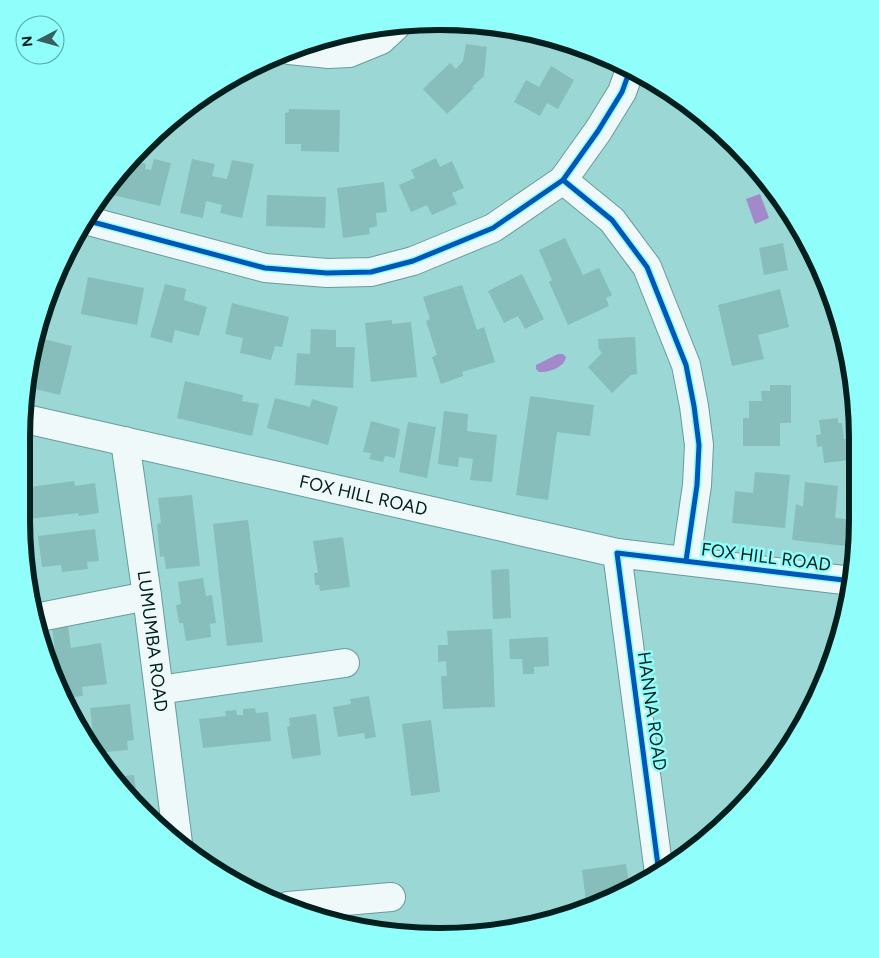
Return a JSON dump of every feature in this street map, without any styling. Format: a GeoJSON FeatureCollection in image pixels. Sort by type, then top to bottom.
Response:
{"type":"FeatureCollection","features":[{"type":"Feature","properties":{"kind":"street"},"geometry":{"type":"LineString","coordinates":[[308,52],[329,54],[349,53],[380,40],[387,34]]}},
{"type":"Feature","properties":{"kind":"street"},"geometry":{"type":"LineString","coordinates":[[93,222],[265,268],[327,273],[371,272],[413,261],[493,228],[563,180],[598,131],[622,92],[628,76]]}},
{"type":"Feature","properties":{"kind":"street"},"geometry":{"type":"LineString","coordinates":[[563,180],[612,220],[647,267],[686,365],[699,445],[697,485],[686,561]]}},
{"type":"Feature","properties":{"kind":"street","name":"FOX HILL ROAD"},"geometry":{"type":"LineString","coordinates":[[31,420],[617,553],[844,580]]}},
{"type":"Feature","properties":{"kind":"street","name":"LUMUMBA ROAD"},"geometry":{"type":"LineString","coordinates":[[124,441],[147,596],[177,832]]}},
{"type":"Feature","properties":{"kind":"street","name":"HANNA ROAD"},"geometry":{"type":"LineString","coordinates":[[617,553],[659,864]]}},
{"type":"Feature","properties":{"kind":"street"},"geometry":{"type":"LineString","coordinates":[[42,617],[147,596]]}},
{"type":"Feature","properties":{"kind":"street"},"geometry":{"type":"LineString","coordinates":[[158,690],[345,663]]}},
{"type":"Feature","properties":{"kind":"street"},"geometry":{"type":"LineString","coordinates":[[304,905],[391,897]]}},
{"type":"Feature","properties":{"kind":"shaded area"},"geometry":{"type":"Polygon","coordinates":[[[760,194],[769,218],[755,224],[746,199],[760,194]]]}},
{"type":"Feature","properties":{"kind":"shaded area"},"geometry":{"type":"Polygon","coordinates":[[[558,354],[563,354],[566,357],[563,364],[543,372],[539,372],[536,369],[536,365],[558,354]]]}},
{"type":"Feature","properties":{"kind":"building"},"geometry":{"type":"Polygon","coordinates":[[[466,44],[487,47],[484,76],[447,114],[423,89],[450,63],[456,69],[463,61],[466,44]]]}},
{"type":"Feature","properties":{"kind":"building"},"geometry":{"type":"Polygon","coordinates":[[[551,66],[574,80],[558,109],[547,103],[540,116],[514,102],[526,80],[539,87],[551,66]]]}},
{"type":"Feature","properties":{"kind":"building"},"geometry":{"type":"Polygon","coordinates":[[[289,109],[340,110],[339,152],[301,151],[301,144],[285,144],[285,113],[289,112],[289,109]]]}},
{"type":"Feature","properties":{"kind":"building"},"geometry":{"type":"Polygon","coordinates":[[[436,158],[440,167],[452,161],[464,188],[452,193],[457,204],[432,215],[427,205],[411,212],[399,185],[415,178],[411,170],[436,158]]]}},
{"type":"Feature","properties":{"kind":"building"},"geometry":{"type":"Polygon","coordinates":[[[154,159],[171,163],[160,206],[112,195],[139,162],[146,164],[145,169],[151,170],[154,159]]]}},
{"type":"Feature","properties":{"kind":"building"},"geometry":{"type":"Polygon","coordinates":[[[192,159],[215,164],[212,176],[227,179],[232,160],[254,164],[242,218],[220,213],[222,205],[206,201],[203,218],[180,213],[192,159]]]}},
{"type":"Feature","properties":{"kind":"building"},"geometry":{"type":"Polygon","coordinates":[[[384,182],[387,212],[376,213],[377,226],[369,228],[370,234],[343,238],[337,188],[384,182]]]}},
{"type":"Feature","properties":{"kind":"building"},"geometry":{"type":"Polygon","coordinates":[[[267,195],[326,197],[325,228],[266,226],[267,195]]]}},
{"type":"Feature","properties":{"kind":"building"},"geometry":{"type":"Polygon","coordinates":[[[779,210],[787,224],[784,225],[779,210]]]}},
{"type":"Feature","properties":{"kind":"building"},"geometry":{"type":"Polygon","coordinates":[[[565,238],[583,275],[599,268],[612,295],[606,298],[609,306],[568,325],[549,282],[552,280],[539,250],[565,238]]]}},
{"type":"Feature","properties":{"kind":"building"},"geometry":{"type":"Polygon","coordinates":[[[783,243],[788,270],[764,275],[759,248],[783,243]]]}},
{"type":"Feature","properties":{"kind":"building"},"geometry":{"type":"Polygon","coordinates":[[[522,274],[544,319],[525,329],[518,316],[504,323],[488,291],[522,274]]]}},
{"type":"Feature","properties":{"kind":"building"},"geometry":{"type":"Polygon","coordinates":[[[88,277],[144,288],[137,325],[81,314],[88,277]]]}},
{"type":"Feature","properties":{"kind":"building"},"geometry":{"type":"Polygon","coordinates":[[[165,284],[186,289],[184,300],[207,307],[199,336],[175,330],[172,343],[150,337],[165,284]]]}},
{"type":"Feature","properties":{"kind":"building"},"geometry":{"type":"Polygon","coordinates":[[[462,285],[477,330],[484,327],[495,362],[462,372],[463,376],[441,384],[432,357],[437,355],[426,321],[430,319],[423,297],[462,285]]]}},
{"type":"Feature","properties":{"kind":"building"},"geometry":{"type":"Polygon","coordinates":[[[780,289],[789,327],[758,335],[764,359],[732,366],[718,305],[780,289]]]}},
{"type":"Feature","properties":{"kind":"building"},"geometry":{"type":"Polygon","coordinates":[[[232,303],[289,317],[282,347],[275,346],[271,360],[240,353],[243,338],[225,334],[232,303]]]}},
{"type":"Feature","properties":{"kind":"building"},"geometry":{"type":"Polygon","coordinates":[[[392,320],[392,324],[411,322],[417,377],[371,382],[365,323],[392,320]]]}},
{"type":"Feature","properties":{"kind":"building"},"geometry":{"type":"Polygon","coordinates":[[[311,329],[336,330],[336,347],[355,347],[353,388],[295,385],[297,353],[310,354],[311,329]]]}},
{"type":"Feature","properties":{"kind":"building"},"geometry":{"type":"Polygon","coordinates":[[[635,337],[637,374],[631,375],[612,393],[588,367],[602,353],[599,349],[598,339],[635,337]]]}},
{"type":"Feature","properties":{"kind":"building"},"geometry":{"type":"Polygon","coordinates":[[[43,339],[72,346],[60,395],[34,389],[43,339]]]}},
{"type":"Feature","properties":{"kind":"building"},"geometry":{"type":"Polygon","coordinates":[[[185,381],[243,395],[242,401],[259,404],[252,436],[177,418],[185,381]]]}},
{"type":"Feature","properties":{"kind":"building"},"geometry":{"type":"Polygon","coordinates":[[[770,385],[791,385],[791,423],[780,423],[780,446],[743,446],[743,418],[749,418],[749,401],[762,401],[761,391],[770,391],[770,385]]]}},
{"type":"Feature","properties":{"kind":"building"},"geometry":{"type":"Polygon","coordinates":[[[530,396],[594,405],[590,436],[557,432],[548,500],[516,495],[530,396]]]}},
{"type":"Feature","properties":{"kind":"building"},"geometry":{"type":"Polygon","coordinates":[[[275,398],[310,407],[312,399],[338,407],[328,445],[267,428],[275,398]]]}},
{"type":"Feature","properties":{"kind":"building"},"geometry":{"type":"Polygon","coordinates":[[[444,411],[468,414],[467,431],[497,435],[492,482],[470,480],[473,459],[459,457],[458,467],[438,464],[444,411]]]}},
{"type":"Feature","properties":{"kind":"building"},"geometry":{"type":"Polygon","coordinates":[[[838,418],[838,423],[842,423],[844,439],[848,439],[849,460],[824,463],[822,446],[817,447],[816,435],[821,434],[819,420],[838,418]]]}},
{"type":"Feature","properties":{"kind":"building"},"geometry":{"type":"Polygon","coordinates":[[[371,421],[400,429],[395,458],[385,456],[383,462],[369,459],[371,453],[363,452],[371,421]]]}},
{"type":"Feature","properties":{"kind":"building"},"geometry":{"type":"Polygon","coordinates":[[[408,422],[436,427],[427,478],[399,472],[408,422]]]}},
{"type":"Feature","properties":{"kind":"building"},"geometry":{"type":"Polygon","coordinates":[[[755,472],[790,475],[785,528],[732,523],[735,491],[753,493],[755,472]]]}},
{"type":"Feature","properties":{"kind":"building"},"geometry":{"type":"Polygon","coordinates":[[[74,481],[75,486],[95,483],[99,513],[79,516],[78,513],[30,519],[30,487],[74,481]]]}},
{"type":"Feature","properties":{"kind":"building"},"geometry":{"type":"Polygon","coordinates":[[[805,482],[838,486],[835,518],[849,519],[848,546],[792,540],[796,504],[803,507],[805,482]]]}},
{"type":"Feature","properties":{"kind":"building"},"geometry":{"type":"Polygon","coordinates":[[[192,495],[200,566],[166,569],[164,556],[160,557],[157,524],[161,523],[158,498],[192,495]]]}},
{"type":"Feature","properties":{"kind":"building"},"geometry":{"type":"Polygon","coordinates":[[[248,520],[263,642],[227,646],[213,524],[248,520]]]}},
{"type":"Feature","properties":{"kind":"building"},"geometry":{"type":"Polygon","coordinates":[[[95,529],[99,561],[87,562],[88,569],[62,572],[61,565],[42,567],[38,536],[95,529]]]}},
{"type":"Feature","properties":{"kind":"building"},"geometry":{"type":"Polygon","coordinates":[[[343,537],[350,587],[320,591],[319,585],[315,585],[314,573],[318,573],[313,541],[343,537]]]}},
{"type":"Feature","properties":{"kind":"building"},"geometry":{"type":"Polygon","coordinates":[[[509,569],[511,618],[493,619],[491,570],[509,569]]]}},
{"type":"Feature","properties":{"kind":"building"},"geometry":{"type":"Polygon","coordinates":[[[203,578],[206,596],[212,595],[216,623],[210,624],[211,637],[186,641],[183,623],[179,623],[176,605],[181,604],[178,582],[203,578]]]}},
{"type":"Feature","properties":{"kind":"building"},"geometry":{"type":"Polygon","coordinates":[[[68,626],[71,648],[101,643],[107,684],[82,687],[83,696],[71,697],[55,658],[52,628],[68,626]]]}},
{"type":"Feature","properties":{"kind":"building"},"geometry":{"type":"Polygon","coordinates":[[[492,629],[495,707],[443,709],[441,676],[447,676],[446,661],[438,662],[438,645],[448,645],[447,631],[492,629]]]}},
{"type":"Feature","properties":{"kind":"building"},"geometry":{"type":"Polygon","coordinates":[[[548,637],[549,666],[534,667],[534,674],[523,674],[522,659],[510,659],[509,639],[548,637]]]}},
{"type":"Feature","properties":{"kind":"building"},"geometry":{"type":"Polygon","coordinates":[[[369,696],[376,737],[365,739],[364,733],[338,737],[333,707],[351,704],[350,699],[369,696]]]}},
{"type":"Feature","properties":{"kind":"building"},"geometry":{"type":"Polygon","coordinates":[[[130,704],[134,740],[127,741],[128,750],[104,752],[93,736],[90,708],[130,704]]]}},
{"type":"Feature","properties":{"kind":"building"},"geometry":{"type":"Polygon","coordinates":[[[255,708],[256,713],[268,712],[271,741],[203,748],[199,719],[226,716],[225,711],[236,710],[237,715],[243,715],[243,709],[255,708]]]}},
{"type":"Feature","properties":{"kind":"building"},"geometry":{"type":"Polygon","coordinates":[[[316,714],[321,755],[292,759],[287,727],[290,726],[289,718],[316,714]]]}},
{"type":"Feature","properties":{"kind":"building"},"geometry":{"type":"Polygon","coordinates":[[[431,720],[440,792],[411,796],[402,724],[431,720]]]}},
{"type":"Feature","properties":{"kind":"building"},"geometry":{"type":"Polygon","coordinates":[[[134,775],[136,791],[139,791],[140,797],[132,789],[122,776],[134,775]]]}},
{"type":"Feature","properties":{"kind":"building"},"geometry":{"type":"Polygon","coordinates":[[[626,864],[629,882],[586,901],[582,870],[626,864]]]}},
{"type":"Feature","properties":{"kind":"cycle path"},"geometry":{"type":"LineString","coordinates":[[93,222],[265,268],[327,273],[371,272],[413,261],[493,228],[563,180],[598,131],[622,92],[628,76]]}},
{"type":"Feature","properties":{"kind":"cycle path"},"geometry":{"type":"LineString","coordinates":[[563,180],[612,220],[647,267],[686,365],[699,445],[697,485],[686,561]]}},
{"type":"Feature","properties":{"kind":"cycle path"},"geometry":{"type":"LineString","coordinates":[[658,865],[617,553],[844,580]]}}]}
